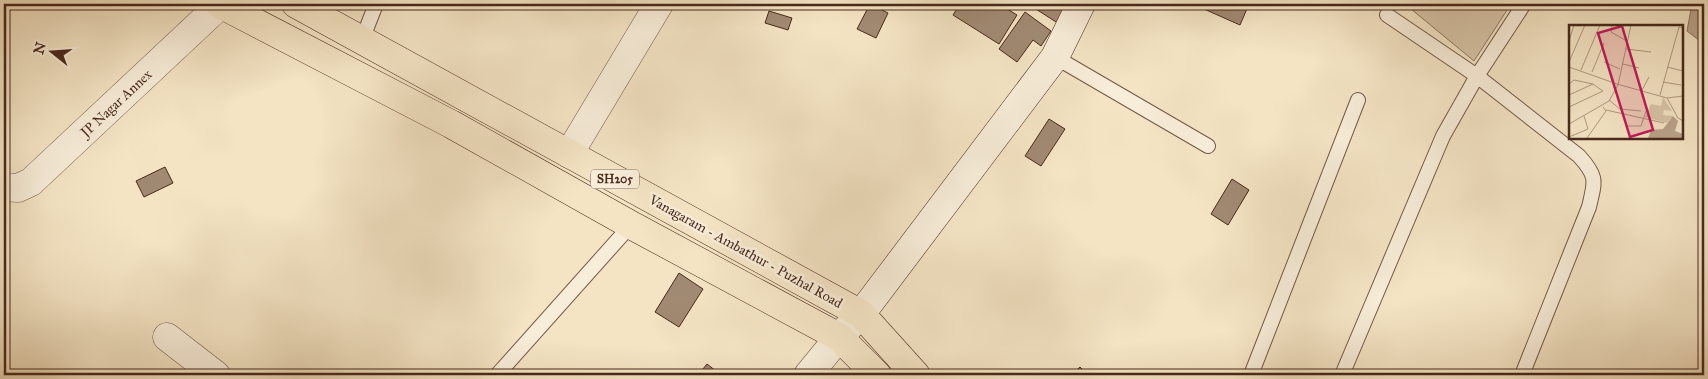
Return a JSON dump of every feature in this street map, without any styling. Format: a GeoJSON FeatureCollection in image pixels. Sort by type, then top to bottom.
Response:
{"type":"FeatureCollection","features":[{"type":"Feature","properties":{"kind":"main road"},"geometry":{"type":"LineString","coordinates":[[220,4],[451,124],[631,225],[840,337],[876,375]]}},
{"type":"Feature","properties":{"kind":"main road","name":"Vanagaram - Ambathur - Puzhal Road"},"geometry":{"type":"LineString","coordinates":[[296,4],[861,314],[916,375]]}},
{"type":"Feature","properties":{"kind":"street","name":"JP Nagar Annex"},"geometry":{"type":"LineString","coordinates":[[4,187],[18,188],[32,182],[220,4]]}},
{"type":"Feature","properties":{"kind":"street"},"geometry":{"type":"LineString","coordinates":[[569,154],[659,4]]}},
{"type":"Feature","properties":{"kind":"street"},"geometry":{"type":"LineString","coordinates":[[808,375],[861,314],[1055,57],[1080,4]]}},
{"type":"Feature","properties":{"kind":"street"},"geometry":{"type":"LineString","coordinates":[[167,337],[216,375]]}},
{"type":"Feature","properties":{"kind":"lane"},"geometry":{"type":"LineString","coordinates":[[362,40],[376,4]]}},
{"type":"Feature","properties":{"kind":"lane"},"geometry":{"type":"LineString","coordinates":[[1342,375],[1443,136],[1477,76],[1524,4]]}},
{"type":"Feature","properties":{"kind":"lane"},"geometry":{"type":"LineString","coordinates":[[1387,15],[1477,76],[1579,156],[1591,169],[1595,182],[1589,208],[1522,375]]}},
{"type":"Feature","properties":{"kind":"lane"},"geometry":{"type":"LineString","coordinates":[[1055,57],[1208,146]]}},
{"type":"Feature","properties":{"kind":"lane"},"geometry":{"type":"LineString","coordinates":[[1251,375],[1358,100]]}},
{"type":"Feature","properties":{"kind":"lane"},"geometry":{"type":"LineString","coordinates":[[497,375],[631,225]]}},
{"type":"Feature","properties":{"kind":"shaded area"},"geometry":{"type":"Polygon","coordinates":[[[1405,4],[1511,4],[1474,61],[1405,4]]]}},
{"type":"Feature","properties":{"kind":"shaded area"},"geometry":{"type":"Polygon","coordinates":[[[1692,4],[1704,4],[1704,44],[1687,31],[1692,4]]]}},
{"type":"Feature","properties":{"kind":"building"},"geometry":{"type":"Polygon","coordinates":[[[870,4],[888,13],[876,38],[857,29],[870,4]]]}},
{"type":"Feature","properties":{"kind":"building"},"geometry":{"type":"Polygon","coordinates":[[[960,4],[999,4],[1017,15],[999,44],[953,15],[960,4]]]}},
{"type":"Feature","properties":{"kind":"building"},"geometry":{"type":"Polygon","coordinates":[[[1028,4],[1071,4],[1064,27],[1028,4]]]}},
{"type":"Feature","properties":{"kind":"building"},"geometry":{"type":"Polygon","coordinates":[[[1206,4],[1249,4],[1240,25],[1204,9],[1206,4]]]}},
{"type":"Feature","properties":{"kind":"building"},"geometry":{"type":"Polygon","coordinates":[[[769,11],[792,18],[788,30],[765,23],[769,11]]]}},
{"type":"Feature","properties":{"kind":"building"},"geometry":{"type":"Polygon","coordinates":[[[1025,12],[1051,31],[1041,46],[1033,40],[1017,62],[999,49],[1025,12]]]}},
{"type":"Feature","properties":{"kind":"building"},"geometry":{"type":"Polygon","coordinates":[[[1049,119],[1065,129],[1041,166],[1025,156],[1049,119]]]}},
{"type":"Feature","properties":{"kind":"building"},"geometry":{"type":"Polygon","coordinates":[[[165,167],[173,183],[144,197],[136,181],[165,167]]]}},
{"type":"Feature","properties":{"kind":"building"},"geometry":{"type":"Polygon","coordinates":[[[1232,179],[1249,190],[1228,225],[1211,214],[1232,179]]]}},
{"type":"Feature","properties":{"kind":"building"},"geometry":{"type":"Polygon","coordinates":[[[679,273],[703,289],[679,327],[655,312],[679,273]]]}},
{"type":"Feature","properties":{"kind":"building"},"geometry":{"type":"Polygon","coordinates":[[[707,364],[721,375],[698,375],[707,364]]]}},
{"type":"Feature","properties":{"kind":"building"},"geometry":{"type":"Polygon","coordinates":[[[1080,367],[1088,375],[1071,375],[1080,367]]]}}]}
